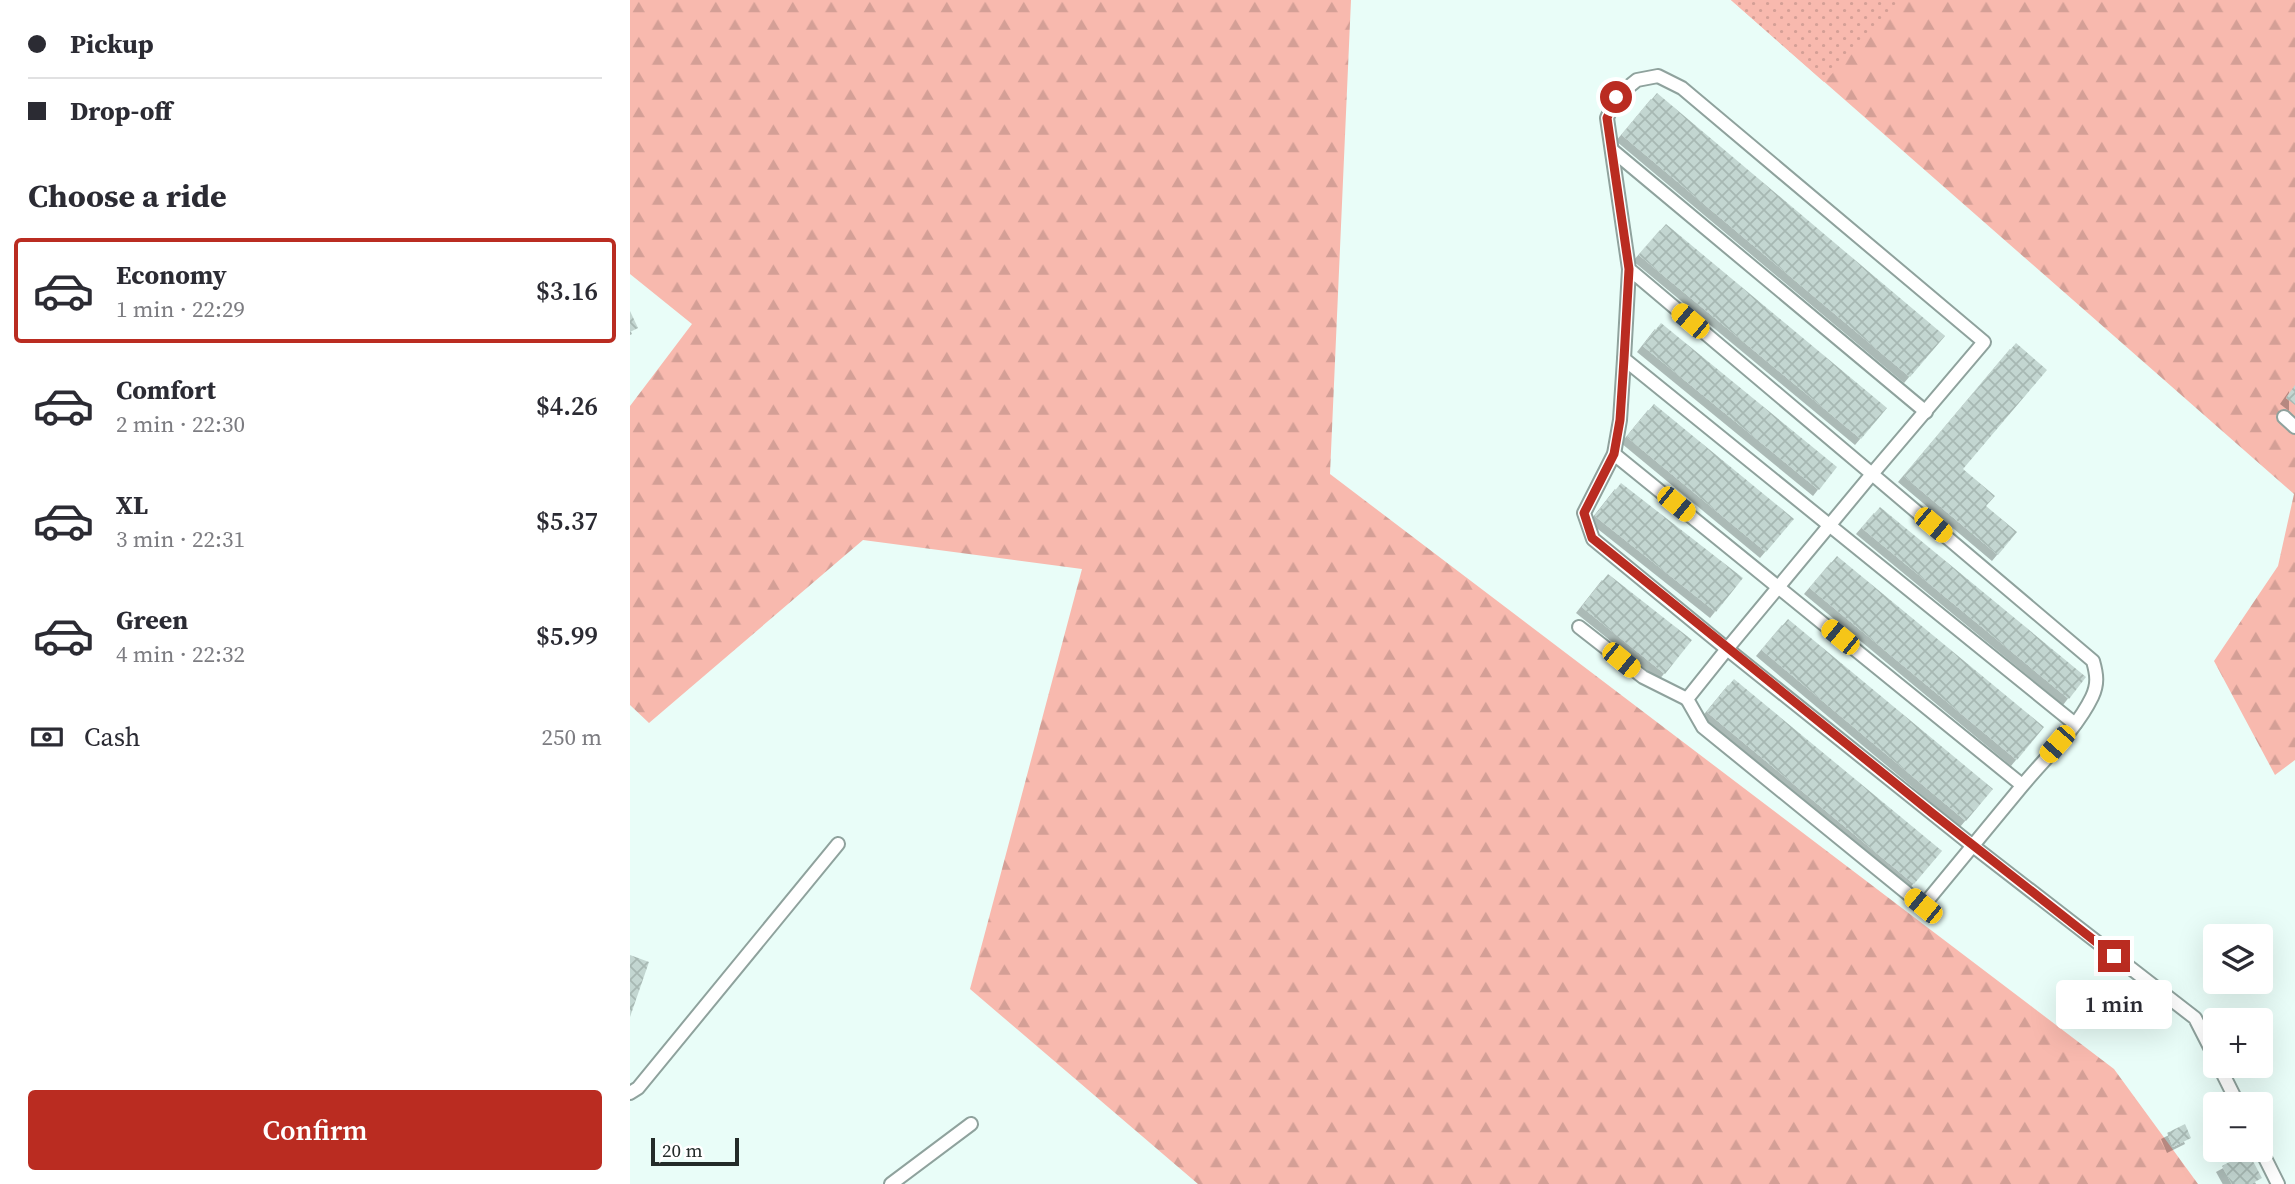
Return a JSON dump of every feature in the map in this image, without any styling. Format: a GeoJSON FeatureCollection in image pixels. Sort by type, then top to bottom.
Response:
{"type":"FeatureCollection","features":[{"type":"Feature","properties":{"kind":"lane"},"geometry":{"type":"LineString","coordinates":[[1688,699],[1727,649],[1872,474],[1984,342],[1682,88],[1658,76],[1637,80],[1616,97],[1607,118],[1629,269],[1620,420],[1614,454],[1584,513],[1592,538],[1727,649],[1973,846],[2195,1018],[2203,1034]]}},
{"type":"Feature","properties":{"kind":"lane"},"geometry":{"type":"LineString","coordinates":[[1612,150],[1926,412]]}},
{"type":"Feature","properties":{"kind":"lane"},"geometry":{"type":"LineString","coordinates":[[1579,626],[1643,677],[1688,699],[1703,727],[1923,906],[2075,724],[2092,697],[2098,678],[2093,661],[1629,269]]}},
{"type":"Feature","properties":{"kind":"lane"},"geometry":{"type":"LineString","coordinates":[[1624,359],[2075,724]]}},
{"type":"Feature","properties":{"kind":"lane"},"geometry":{"type":"LineString","coordinates":[[2284,417],[2295,427]]}},
{"type":"Feature","properties":{"kind":"lane"},"geometry":{"type":"LineString","coordinates":[[1614,454],[2022,785]]}},
{"type":"Feature","properties":{"kind":"lane"},"geometry":{"type":"LineString","coordinates":[[630,1093],[638,1088],[838,844]]}},
{"type":"Feature","properties":{"kind":"lane"},"geometry":{"type":"LineString","coordinates":[[891,1184],[971,1124]]}},
{"type":"Feature","properties":{"kind":"lane"},"geometry":{"type":"LineString","coordinates":[[2267,1162],[2278,1184]]}},
{"type":"Feature","properties":{"kind":"green space"},"geometry":{"type":"Polygon","coordinates":[[[630,0],[1351,0],[1330,474],[2114,1069],[2198,1184],[1198,1184],[970,989],[1082,569],[863,540],[649,723],[630,705],[630,406],[692,324],[630,274],[630,0]]]}},
{"type":"Feature","properties":{"kind":"green space"},"geometry":{"type":"Polygon","coordinates":[[[1731,0],[2295,0],[2295,760],[2275,775],[2214,661],[2278,566],[2294,494],[1731,0]]]}},
{"type":"Feature","properties":{"kind":"green space"},"geometry":{"type":"Polygon","coordinates":[[[1731,0],[1905,0],[1824,82],[1731,0]]]}},
{"type":"Feature","properties":{"kind":"building"},"geometry":{"type":"Polygon","coordinates":[[[1657,93],[1945,336],[1910,377],[1622,135],[1657,93]]]}},
{"type":"Feature","properties":{"kind":"building"},"geometry":{"type":"Polygon","coordinates":[[[1666,224],[1887,408],[1861,439],[1639,255],[1666,224]]]}},
{"type":"Feature","properties":{"kind":"building"},"geometry":{"type":"Polygon","coordinates":[[[630,311],[638,328],[630,332],[630,311]]]}},
{"type":"Feature","properties":{"kind":"building"},"geometry":{"type":"Polygon","coordinates":[[[1661,323],[1837,467],[1819,490],[1643,346],[1661,323]]]}},
{"type":"Feature","properties":{"kind":"building"},"geometry":{"type":"Polygon","coordinates":[[[2016,343],[2047,370],[1963,469],[1995,496],[1986,506],[2017,532],[1998,555],[1904,476],[2016,343]]]}},
{"type":"Feature","properties":{"kind":"building"},"geometry":{"type":"Polygon","coordinates":[[[2295,385],[2295,405],[2286,398],[2295,385]]]}},
{"type":"Feature","properties":{"kind":"building"},"geometry":{"type":"Polygon","coordinates":[[[1654,404],[1794,519],[1766,552],[1627,437],[1654,404]]]}},
{"type":"Feature","properties":{"kind":"building"},"geometry":{"type":"Polygon","coordinates":[[[1621,483],[1743,578],[1716,612],[1595,516],[1621,483]]]}},
{"type":"Feature","properties":{"kind":"building"},"geometry":{"type":"Polygon","coordinates":[[[1880,507],[2086,677],[2069,699],[1862,528],[1880,507]]]}},
{"type":"Feature","properties":{"kind":"building"},"geometry":{"type":"Polygon","coordinates":[[[1837,556],[2044,727],[2017,760],[1810,588],[1837,556]]]}},
{"type":"Feature","properties":{"kind":"building"},"geometry":{"type":"Polygon","coordinates":[[[1608,574],[1692,640],[1665,674],[1582,607],[1608,574]]]}},
{"type":"Feature","properties":{"kind":"building"},"geometry":{"type":"Polygon","coordinates":[[[1788,619],[1993,789],[1966,821],[1762,650],[1788,619]]]}},
{"type":"Feature","properties":{"kind":"building"},"geometry":{"type":"Polygon","coordinates":[[[1734,679],[1942,851],[1914,884],[1707,712],[1734,679]]]}},
{"type":"Feature","properties":{"kind":"building"},"geometry":{"type":"Polygon","coordinates":[[[630,955],[649,962],[630,1017],[630,955]]]}},
{"type":"Feature","properties":{"kind":"building"},"geometry":{"type":"Polygon","coordinates":[[[2185,1124],[2191,1138],[2173,1147],[2167,1133],[2185,1124]]]}},
{"type":"Feature","properties":{"kind":"building"},"geometry":{"type":"Polygon","coordinates":[[[2229,1162],[2253,1162],[2262,1178],[2251,1184],[2232,1184],[2222,1166],[2229,1162]]]}},
{"type":"Feature","properties":{"kind":"route"},"geometry":{"type":"LineString","coordinates":[[1616,97],[1607,118],[1629,269],[1620,420],[1614,454],[1584,513],[1592,538],[1727,649],[2114,956]]}}]}
